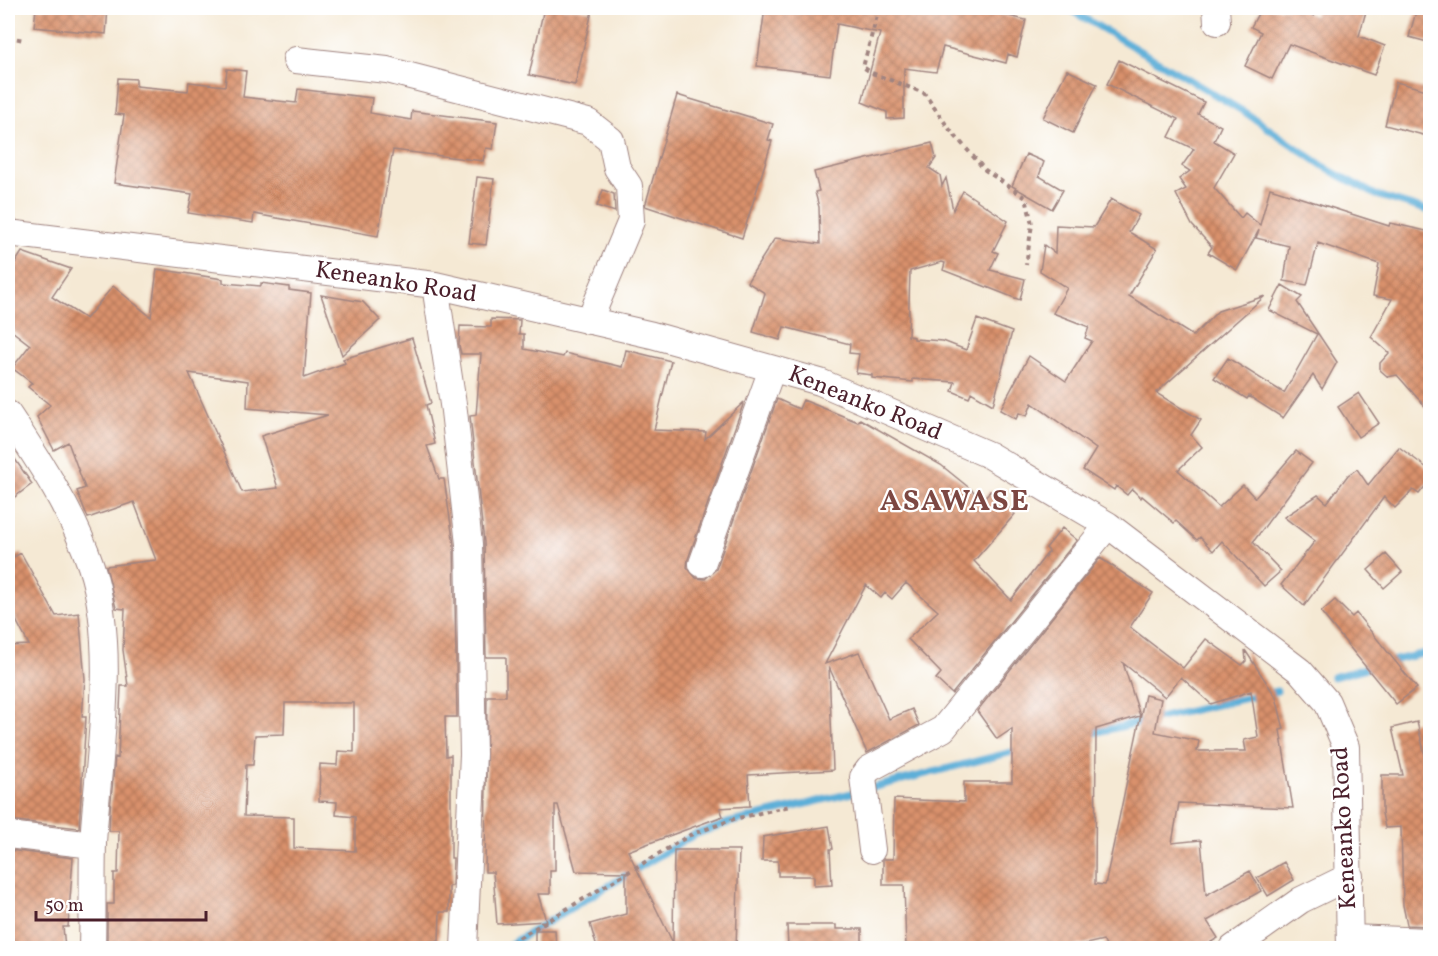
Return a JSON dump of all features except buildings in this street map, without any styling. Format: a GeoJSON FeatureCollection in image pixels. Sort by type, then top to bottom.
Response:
{"type":"FeatureCollection","features":[{"type":"Feature","properties":{"kind":"street"},"geometry":{"type":"LineString","coordinates":[[296,60],[387,70],[588,122],[611,140],[617,168],[629,186],[631,221],[589,321]]}},
{"type":"Feature","properties":{"kind":"street","name":"Keneanko Road"},"geometry":{"type":"LineString","coordinates":[[8,233],[435,285],[589,321],[820,382],[989,455],[1108,525],[1300,671],[1327,702],[1346,747],[1350,943]]}},
{"type":"Feature","properties":{"kind":"street"},"geometry":{"type":"LineString","coordinates":[[435,285],[454,411],[469,544],[473,754],[464,948]]}},
{"type":"Feature","properties":{"kind":"street"},"geometry":{"type":"LineString","coordinates":[[702,564],[772,369]]}},
{"type":"Feature","properties":{"kind":"street"},"geometry":{"type":"LineString","coordinates":[[8,414],[33,451],[75,530],[91,567],[100,604],[104,649],[103,716],[93,845],[92,948]]}},
{"type":"Feature","properties":{"kind":"street"},"geometry":{"type":"LineString","coordinates":[[872,850],[865,787],[869,769],[943,729],[1108,525]]}},
{"type":"Feature","properties":{"kind":"street"},"geometry":{"type":"LineString","coordinates":[[8,835],[93,845]]}},
{"type":"Feature","properties":{"kind":"street"},"geometry":{"type":"LineString","coordinates":[[1233,948],[1301,900],[1350,876]]}},
{"type":"Feature","properties":{"kind":"street"},"geometry":{"type":"LineString","coordinates":[[1350,943],[1431,941]]}},
{"type":"Feature","properties":{"kind":"path"},"geometry":{"type":"LineString","coordinates":[[879,8],[863,67],[872,74],[924,93],[950,130],[985,170],[1026,198],[1032,224],[1026,265]]}},
{"type":"Feature","properties":{"kind":"path"},"geometry":{"type":"LineString","coordinates":[[8,38],[24,40]]}},
{"type":"Feature","properties":{"kind":"path"},"geometry":{"type":"LineString","coordinates":[[494,948],[512,942],[690,835],[734,819],[790,806]]}},
{"type":"Feature","properties":{"kind":"waterway"},"geometry":{"type":"LineString","coordinates":[[1067,8],[1246,113],[1329,170],[1376,195],[1426,210],[1430,208]]}},
{"type":"Feature","properties":{"kind":"waterway"},"geometry":{"type":"LineString","coordinates":[[1387,662],[1430,652]]}},
{"type":"Feature","properties":{"kind":"waterway"},"geometry":{"type":"LineString","coordinates":[[1333,677],[1374,666]]}},
{"type":"Feature","properties":{"kind":"waterway"},"geometry":{"type":"LineString","coordinates":[[1089,734],[1277,691]]}},
{"type":"Feature","properties":{"kind":"waterway"},"geometry":{"type":"LineString","coordinates":[[871,788],[1020,750]]}},
{"type":"Feature","properties":{"kind":"waterway"},"geometry":{"type":"LineString","coordinates":[[504,948],[694,835],[728,823],[860,791]]}},
{"type":"Feature","properties":{"kind":"district","name":"ASAWASE"},"geometry":{"type":"Point","coordinates":[955,502]}}]}
